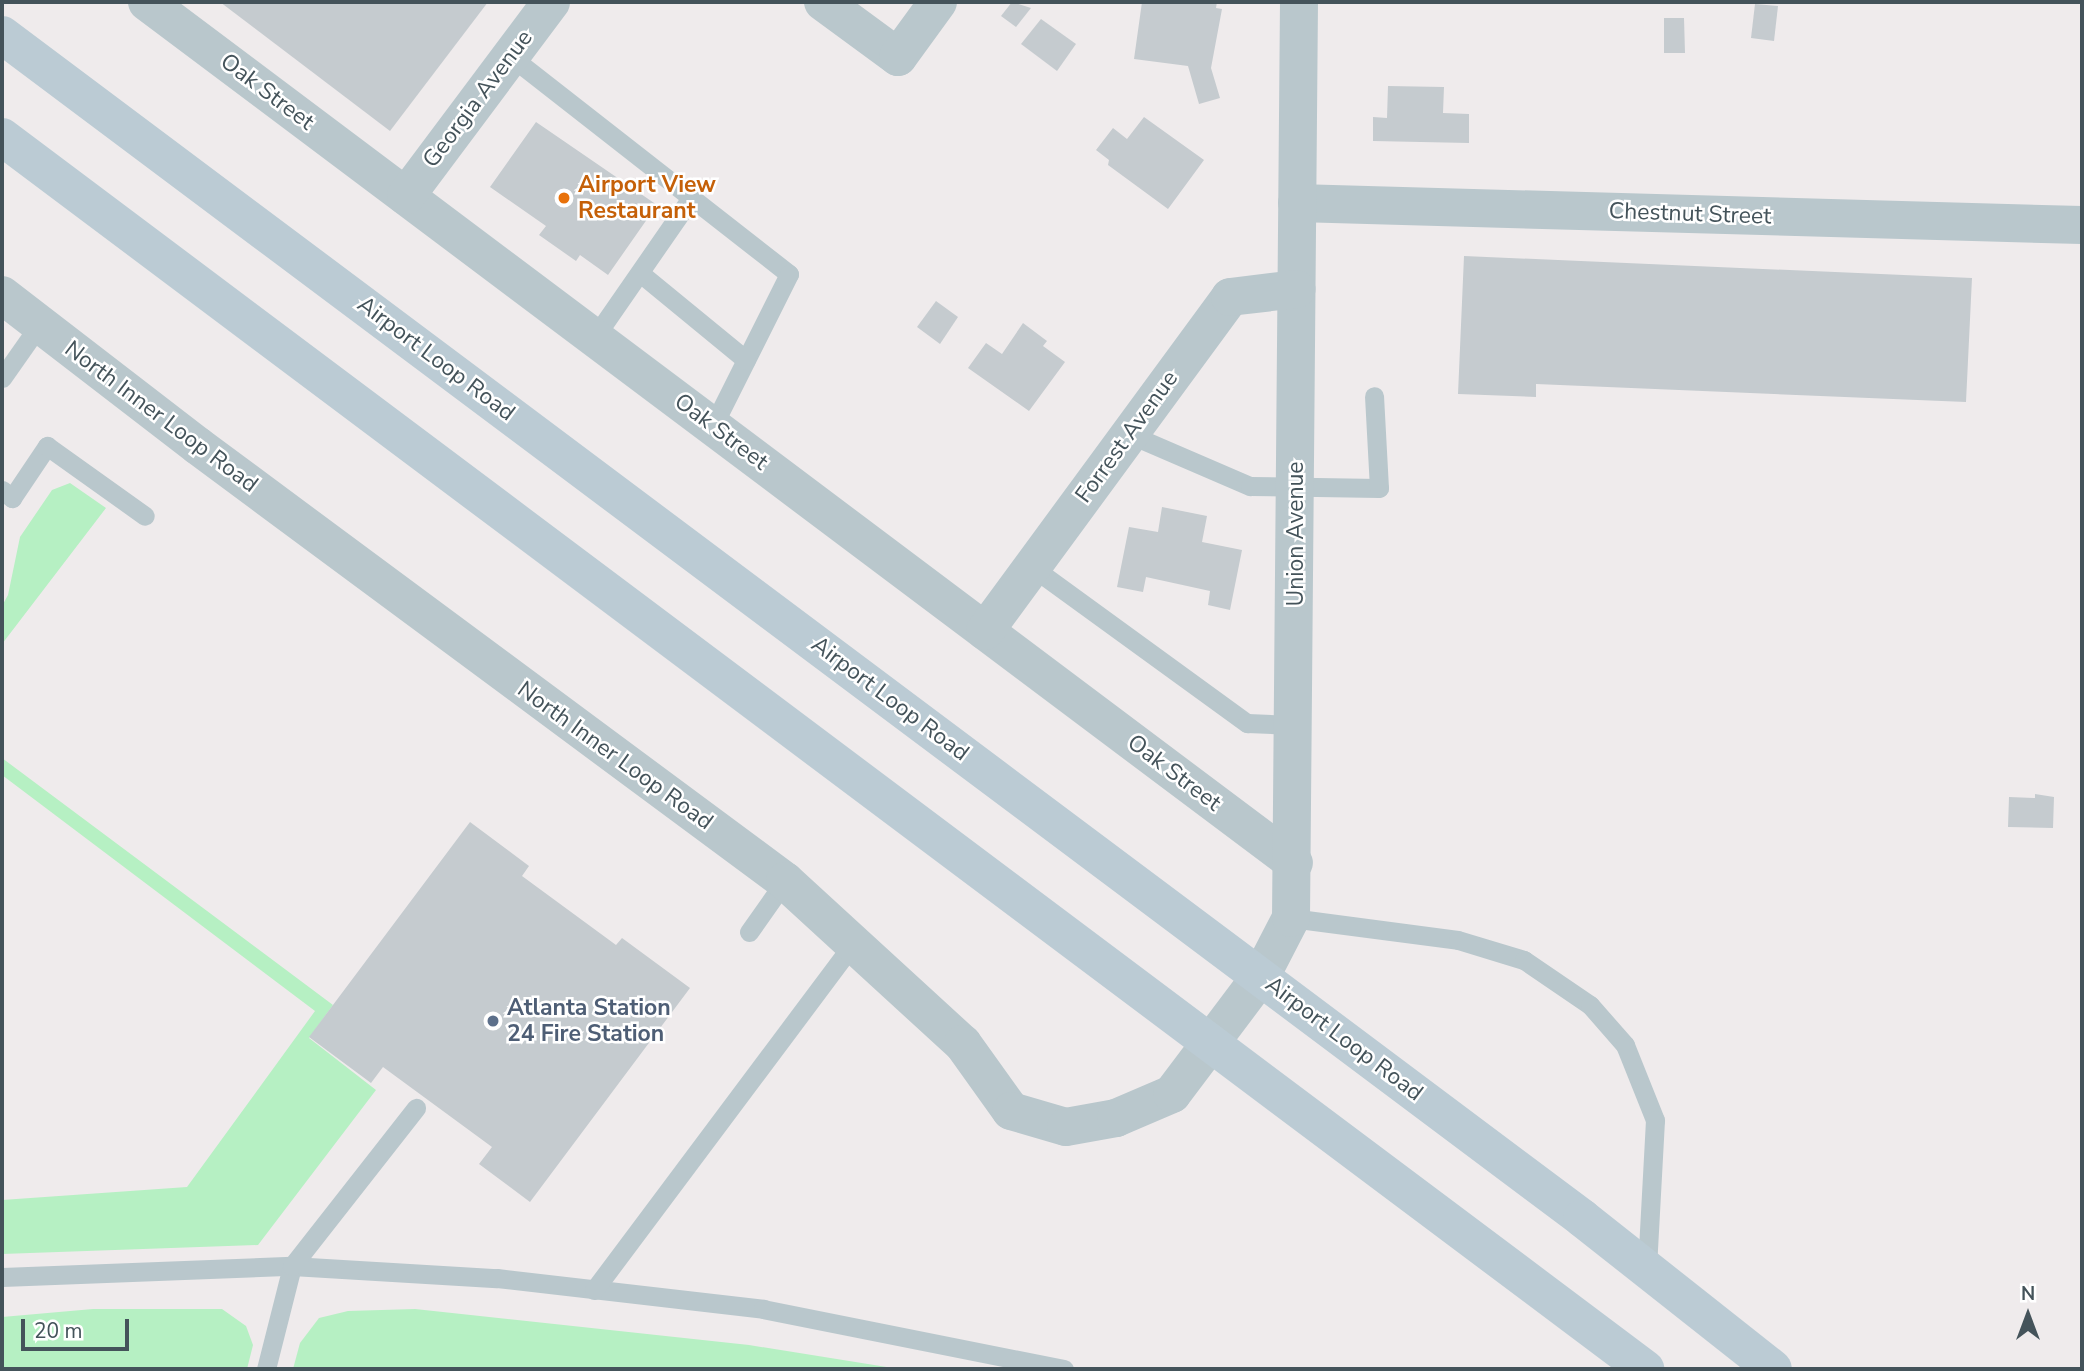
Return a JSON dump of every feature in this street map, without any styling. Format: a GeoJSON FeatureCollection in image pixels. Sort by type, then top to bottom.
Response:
{"type":"FeatureCollection","features":[{"type":"Feature","properties":{"kind":"main road","name":"Airport Loop Road"},"geometry":{"type":"LineString","coordinates":[[2,35],[1261,976],[1773,1369]]}},
{"type":"Feature","properties":{"kind":"main road"},"geometry":{"type":"LineString","coordinates":[[2,137],[1645,1369]]}},
{"type":"Feature","properties":{"kind":"street","name":"Oak Street"},"geometry":{"type":"LineString","coordinates":[[147,2],[1294,863]]}},
{"type":"Feature","properties":{"kind":"street","name":"Georgia Avenue"},"geometry":{"type":"LineString","coordinates":[[406,196],[551,2]]}},
{"type":"Feature","properties":{"kind":"street"},"geometry":{"type":"LineString","coordinates":[[822,2],[898,57],[938,2]]}},
{"type":"Feature","properties":{"kind":"street","name":"Union Avenue"},"geometry":{"type":"LineString","coordinates":[[1213,1045],[1261,976],[1291,918],[1294,863],[1298,2]]}},
{"type":"Feature","properties":{"kind":"street","name":"Chestnut Street"},"geometry":{"type":"LineString","coordinates":[[1297,203],[2082,225]]}},
{"type":"Feature","properties":{"kind":"street","name":"Forrest Avenue"},"geometry":{"type":"LineString","coordinates":[[985,631],[1230,297],[1297,289]]}},
{"type":"Feature","properties":{"kind":"street","name":"North Inner Loop Road"},"geometry":{"type":"LineString","coordinates":[[2,295],[198,446],[785,881],[963,1044],[1011,1111],[1066,1127],[1116,1118],[1172,1094],[1213,1045]]}},
{"type":"Feature","properties":{"kind":"lane"},"geometry":{"type":"LineString","coordinates":[[510,56],[789,274],[713,426]]}},
{"type":"Feature","properties":{"kind":"lane"},"geometry":{"type":"LineString","coordinates":[[594,338],[691,198]]}},
{"type":"Feature","properties":{"kind":"lane"},"geometry":{"type":"LineString","coordinates":[[640,272],[746,360]]}},
{"type":"Feature","properties":{"kind":"lane"},"geometry":{"type":"LineString","coordinates":[[2,378],[40,324]]}},
{"type":"Feature","properties":{"kind":"lane"},"geometry":{"type":"LineString","coordinates":[[1129,434],[1250,486],[1379,488],[1374,397]]}},
{"type":"Feature","properties":{"kind":"lane"},"geometry":{"type":"LineString","coordinates":[[5,500],[47,446],[145,516]]}},
{"type":"Feature","properties":{"kind":"lane"},"geometry":{"type":"LineString","coordinates":[[1032,567],[1247,723],[1295,725]]}},
{"type":"Feature","properties":{"kind":"lane"},"geometry":{"type":"LineString","coordinates":[[749,932],[785,881]]}},
{"type":"Feature","properties":{"kind":"lane"},"geometry":{"type":"LineString","coordinates":[[1291,918],[1458,940],[1524,960],[1590,1004],[1625,1045],[1655,1119],[1647,1270]]}},
{"type":"Feature","properties":{"kind":"lane"},"geometry":{"type":"LineString","coordinates":[[594,1290],[852,945]]}},
{"type":"Feature","properties":{"kind":"lane"},"geometry":{"type":"LineString","coordinates":[[266,1369],[292,1266],[416,1108]]}},
{"type":"Feature","properties":{"kind":"lane"},"geometry":{"type":"LineString","coordinates":[[2,1278],[292,1266],[497,1278],[763,1309],[1064,1369]]}},
{"type":"Feature","properties":{"kind":"green space"},"geometry":{"type":"Polygon","coordinates":[[[70,483],[106,508],[2,644],[2,606],[8,595],[20,537],[52,490],[70,483]]]}},
{"type":"Feature","properties":{"kind":"green space"},"geometry":{"type":"Polygon","coordinates":[[[2,758],[333,1005],[309,1038],[376,1090],[258,1245],[2,1254],[2,1200],[187,1187],[315,1011],[2,775],[2,758]]]}},
{"type":"Feature","properties":{"kind":"green space"},"geometry":{"type":"Polygon","coordinates":[[[93,1309],[222,1309],[246,1326],[253,1345],[247,1369],[2,1369],[2,1317],[93,1309]]]}},
{"type":"Feature","properties":{"kind":"green space"},"geometry":{"type":"Polygon","coordinates":[[[415,1309],[749,1345],[899,1369],[293,1369],[300,1343],[319,1318],[348,1311],[415,1309]]]}},
{"type":"Feature","properties":{"kind":"building"},"geometry":{"type":"Polygon","coordinates":[[[220,2],[488,2],[390,131],[220,2]]]}},
{"type":"Feature","properties":{"kind":"building"},"geometry":{"type":"Polygon","coordinates":[[[1012,2],[1031,8],[1016,27],[1001,16],[1012,2]]]}},
{"type":"Feature","properties":{"kind":"building"},"geometry":{"type":"Polygon","coordinates":[[[1142,2],[1217,2],[1216,8],[1222,9],[1211,68],[1220,98],[1199,104],[1188,66],[1134,59],[1142,2]]]}},
{"type":"Feature","properties":{"kind":"building"},"geometry":{"type":"Polygon","coordinates":[[[1755,4],[1778,6],[1774,41],[1751,38],[1755,4]]]}},
{"type":"Feature","properties":{"kind":"building"},"geometry":{"type":"Polygon","coordinates":[[[1664,18],[1684,18],[1685,53],[1664,53],[1664,18]]]}},
{"type":"Feature","properties":{"kind":"building"},"geometry":{"type":"Polygon","coordinates":[[[1041,19],[1076,44],[1057,71],[1021,44],[1041,19]]]}},
{"type":"Feature","properties":{"kind":"building"},"geometry":{"type":"Polygon","coordinates":[[[1388,86],[1444,87],[1443,113],[1469,114],[1469,143],[1373,141],[1373,117],[1387,118],[1388,86]]]}},
{"type":"Feature","properties":{"kind":"building"},"geometry":{"type":"Polygon","coordinates":[[[1144,117],[1204,160],[1168,209],[1108,165],[1109,160],[1096,150],[1113,128],[1127,139],[1144,117]]]}},
{"type":"Feature","properties":{"kind":"building"},"geometry":{"type":"Polygon","coordinates":[[[536,122],[657,205],[608,275],[580,255],[576,261],[539,235],[546,226],[490,187],[536,122]]]}},
{"type":"Feature","properties":{"kind":"building"},"geometry":{"type":"Polygon","coordinates":[[[1464,256],[1972,278],[1966,402],[1536,384],[1536,397],[1458,394],[1464,256]]]}},
{"type":"Feature","properties":{"kind":"building"},"geometry":{"type":"Polygon","coordinates":[[[936,301],[958,317],[940,344],[917,327],[936,301]]]}},
{"type":"Feature","properties":{"kind":"building"},"geometry":{"type":"Polygon","coordinates":[[[1023,323],[1047,341],[1043,346],[1065,362],[1029,411],[968,368],[986,343],[1002,354],[1023,323]]]}},
{"type":"Feature","properties":{"kind":"building"},"geometry":{"type":"Polygon","coordinates":[[[1162,507],[1207,516],[1202,542],[1242,550],[1230,610],[1208,605],[1210,591],[1146,577],[1143,592],[1117,587],[1129,527],[1158,532],[1162,507]]]}},
{"type":"Feature","properties":{"kind":"building"},"geometry":{"type":"Polygon","coordinates":[[[2035,794],[2054,797],[2053,828],[2008,827],[2009,797],[2035,798],[2035,794]]]}},
{"type":"Feature","properties":{"kind":"building","name":"Atlanta Station 24 Fire Station"},"geometry":{"type":"Polygon","coordinates":[[[470,822],[529,866],[522,876],[616,945],[622,938],[690,988],[530,1202],[479,1164],[492,1147],[383,1067],[371,1083],[309,1037],[470,822]]]}},
{"type":"Feature","properties":{"kind":"place","name":"Airport View Restaurant"},"geometry":{"type":"Point","coordinates":[564,198]}},
{"type":"Feature","properties":{"kind":"place","name":"Atlanta Station 24 Fire Station"},"geometry":{"type":"Point","coordinates":[493,1021]}}]}
